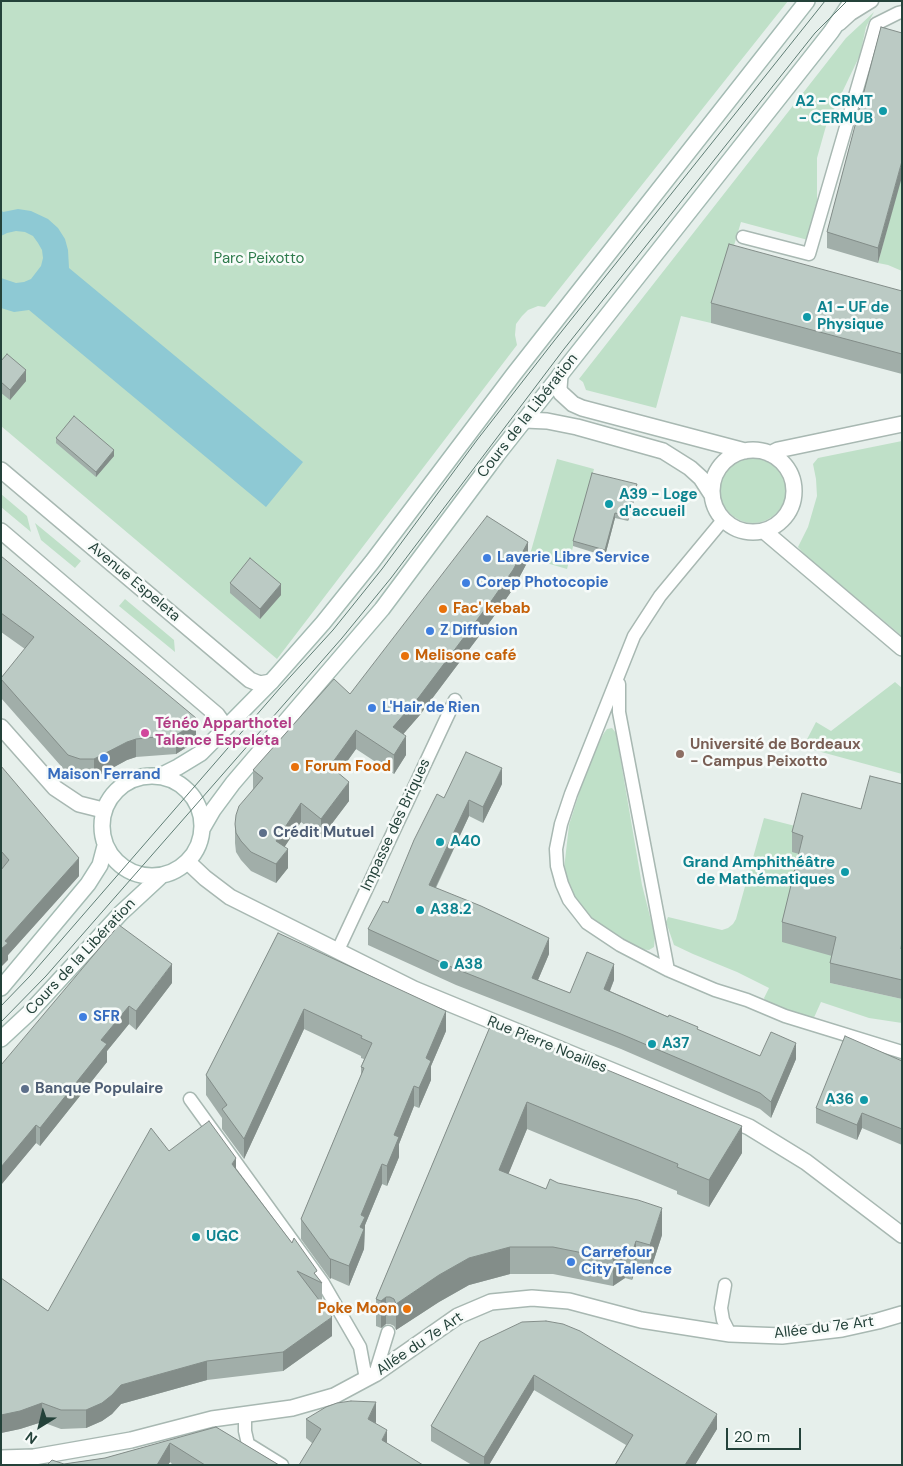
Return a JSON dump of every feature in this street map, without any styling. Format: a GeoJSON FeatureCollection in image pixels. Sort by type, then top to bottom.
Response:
{"type":"FeatureCollection","features":[{"type":"Feature","properties":{"kind":"street"},"geometry":{"type":"LineString","coordinates":[[160,776],[201,753],[271,682],[323,623],[372,562],[514,374],[808,1]]}},
{"type":"Feature","properties":{"kind":"street","name":"Cours de la Libération"},"geometry":{"type":"LineString","coordinates":[[202,829],[213,810],[233,784],[382,609],[525,420],[831,32],[852,1]]}},
{"type":"Feature","properties":{"kind":"street"},"geometry":{"type":"LineString","coordinates":[[560,375],[559,388],[561,393],[573,404],[582,408],[745,451]]}},
{"type":"Feature","properties":{"kind":"street"},"geometry":{"type":"LineString","coordinates":[[525,420],[547,421],[577,427],[662,451],[690,468],[701,478],[712,495]]}},
{"type":"Feature","properties":{"kind":"street"},"geometry":{"type":"LineString","coordinates":[[770,454],[778,450],[902,424]]}},
{"type":"Feature","properties":{"kind":"street"},"geometry":{"type":"LineString","coordinates":[[757,450],[770,454],[782,462],[790,474],[794,488],[792,506],[787,515],[777,525],[764,531],[742,531],[732,527],[723,520],[715,508],[712,483],[716,472],[723,462],[733,455],[745,451],[757,450]]}},
{"type":"Feature","properties":{"kind":"street","name":"Avenue Espeleta"},"geometry":{"type":"LineString","coordinates":[[1,470],[250,680],[260,684],[271,682]]}},
{"type":"Feature","properties":{"kind":"street"},"geometry":{"type":"LineString","coordinates":[[1,531],[217,715],[222,722],[221,734]]}},
{"type":"Feature","properties":{"kind":"street"},"geometry":{"type":"LineString","coordinates":[[764,531],[902,648]]}},
{"type":"Feature","properties":{"kind":"street"},"geometry":{"type":"LineString","coordinates":[[1,727],[56,788],[79,804],[103,810]]}},
{"type":"Feature","properties":{"kind":"street"},"geometry":{"type":"LineString","coordinates":[[145,776],[160,776],[176,782],[190,792],[198,804],[202,816],[202,829],[200,841],[188,862],[176,871],[161,876],[148,877],[136,874],[116,862],[105,846],[101,822],[103,810],[110,797],[119,787],[132,779],[145,776]]}},
{"type":"Feature","properties":{"kind":"street"},"geometry":{"type":"LineString","coordinates":[[1,988],[88,884],[100,865],[105,846]]}},
{"type":"Feature","properties":{"kind":"street","name":"Rue Pierre Noailles"},"geometry":{"type":"LineString","coordinates":[[188,862],[230,897],[414,989],[749,1127],[806,1162],[902,1236]]}},
{"type":"Feature","properties":{"kind":"street","name":"Cours de la Libération"},"geometry":{"type":"LineString","coordinates":[[1,1039],[29,1013],[121,913],[161,876]]}},
{"type":"Feature","properties":{"kind":"street","name":"Allée du 7e Art"},"geometry":{"type":"LineString","coordinates":[[1,1458],[34,1457],[131,1440],[212,1419],[292,1408],[334,1396],[370,1377],[458,1316],[491,1302],[532,1298],[570,1301],[641,1320],[730,1334],[791,1335],[842,1329],[878,1322],[902,1314]]}},
{"type":"Feature","properties":{"kind":"lane"},"geometry":{"type":"LineString","coordinates":[[831,32],[851,14],[872,1]]}},
{"type":"Feature","properties":{"kind":"lane"},"geometry":{"type":"LineString","coordinates":[[743,237],[809,254],[876,24],[902,12]]}},
{"type":"Feature","properties":{"kind":"lane"},"geometry":{"type":"LineString","coordinates":[[723,520],[660,596],[634,636],[561,824],[556,849],[556,866],[568,900],[587,923],[620,944],[668,970],[785,1016],[902,1052]]}},
{"type":"Feature","properties":{"kind":"lane"},"geometry":{"type":"LineString","coordinates":[[618,678],[619,712],[668,970]]}},
{"type":"Feature","properties":{"kind":"lane","name":"Impasse des Briques"},"geometry":{"type":"LineString","coordinates":[[338,950],[455,700]]}},
{"type":"Feature","properties":{"kind":"lane"},"geometry":{"type":"LineString","coordinates":[[190,1099],[323,1283],[360,1347],[370,1377]]}},
{"type":"Feature","properties":{"kind":"lane"},"geometry":{"type":"LineString","coordinates":[[725,1285],[722,1308],[723,1320],[730,1334]]}},
{"type":"Feature","properties":{"kind":"lane"},"geometry":{"type":"LineString","coordinates":[[370,1377],[388,1332]]}},
{"type":"Feature","properties":{"kind":"lane"},"geometry":{"type":"LineString","coordinates":[[245,1414],[245,1431],[248,1444],[282,1465]]}},
{"type":"Feature","properties":{"kind":"green space","name":"Parc Peixotto"},"geometry":{"type":"Polygon","coordinates":[[[1,1],[788,1],[545,307],[538,306],[528,310],[522,316],[516,324],[515,335],[517,345],[277,659],[1,426],[1,1]]]}},
{"type":"Feature","properties":{"kind":"green space"},"geometry":{"type":"Polygon","coordinates":[[[874,12],[866,27],[860,55],[826,126],[817,158],[817,206],[808,240],[741,222],[711,323],[681,316],[656,408],[586,390],[583,382],[579,379],[846,38],[874,12]]]}},
{"type":"Feature","properties":{"kind":"green space"},"geometry":{"type":"Polygon","coordinates":[[[902,174],[902,271],[878,263],[902,174]]]}},
{"type":"Feature","properties":{"kind":"green space"},"geometry":{"type":"Polygon","coordinates":[[[902,441],[902,636],[805,555],[798,547],[808,527],[817,496],[813,464],[818,458],[902,441]]]}},
{"type":"Feature","properties":{"kind":"green space"},"geometry":{"type":"Polygon","coordinates":[[[759,457],[777,466],[784,477],[786,490],[784,503],[777,514],[766,521],[747,523],[729,514],[722,503],[720,484],[729,466],[740,459],[759,457]]]}},
{"type":"Feature","properties":{"kind":"green space"},"geometry":{"type":"Polygon","coordinates":[[[557,459],[594,469],[567,569],[529,558],[557,459]]]}},
{"type":"Feature","properties":{"kind":"green space"},"geometry":{"type":"Polygon","coordinates":[[[1,494],[27,516],[31,532],[1,507],[1,494]]]}},
{"type":"Feature","properties":{"kind":"green space"},"geometry":{"type":"Polygon","coordinates":[[[35,523],[81,561],[75,568],[41,540],[35,523]]]}},
{"type":"Feature","properties":{"kind":"green space"},"geometry":{"type":"Polygon","coordinates":[[[125,599],[174,640],[175,652],[119,606],[125,599]]]}},
{"type":"Feature","properties":{"kind":"green space"},"geometry":{"type":"Polygon","coordinates":[[[895,682],[902,688],[902,774],[803,747],[816,722],[831,731],[895,682]]]}},
{"type":"Feature","properties":{"kind":"green space"},"geometry":{"type":"Polygon","coordinates":[[[612,728],[616,733],[642,885],[655,936],[654,947],[649,950],[638,949],[594,922],[575,898],[564,869],[569,825],[590,759],[604,733],[607,729],[612,728]]]}},
{"type":"Feature","properties":{"kind":"green space"},"geometry":{"type":"Polygon","coordinates":[[[764,818],[799,827],[803,855],[844,959],[830,983],[902,999],[902,1023],[869,1018],[821,1002],[812,1022],[766,1003],[764,998],[769,988],[674,945],[666,922],[668,917],[722,930],[733,924],[764,818]]]}},
{"type":"Feature","properties":{"kind":"water"},"geometry":{"type":"Polygon","coordinates":[[[18,209],[31,211],[48,219],[58,228],[65,239],[69,268],[303,462],[266,507],[29,310],[14,312],[1,308],[1,278],[16,283],[31,279],[41,266],[43,258],[42,250],[33,236],[25,232],[16,231],[1,236],[1,210],[3,212],[18,209]]]}},
{"type":"Feature","properties":{"kind":"building","name":"A2 - CRMT - CERMUB"},"geometry":{"type":"Polygon","coordinates":[[[881,27],[902,33],[902,161],[878,248],[827,232],[881,27]]]}},
{"type":"Feature","properties":{"kind":"building","name":"A1 - UF de Physique"},"geometry":{"type":"Polygon","coordinates":[[[729,244],[902,291],[902,354],[711,303],[729,244]]]}},
{"type":"Feature","properties":{"kind":"building"},"geometry":{"type":"Polygon","coordinates":[[[7,354],[26,370],[10,390],[1,382],[1,361],[7,354]]]}},
{"type":"Feature","properties":{"kind":"building"},"geometry":{"type":"Polygon","coordinates":[[[74,416],[114,450],[96,472],[56,438],[74,416]]]}},
{"type":"Feature","properties":{"kind":"building","name":"A39 - Loge d'accueil"},"geometry":{"type":"Polygon","coordinates":[[[592,473],[637,484],[628,516],[615,513],[605,550],[573,541],[592,473]]]}},
{"type":"Feature","properties":{"kind":"building"},"geometry":{"type":"Polygon","coordinates":[[[487,516],[528,542],[513,570],[492,600],[419,697],[393,727],[406,736],[394,755],[356,730],[330,766],[349,782],[321,819],[301,803],[276,841],[288,849],[276,864],[251,852],[236,833],[235,824],[239,806],[263,778],[253,770],[334,679],[350,694],[487,516]]]}},
{"type":"Feature","properties":{"kind":"building"},"geometry":{"type":"Polygon","coordinates":[[[1,556],[196,718],[190,727],[176,735],[136,739],[127,742],[94,759],[80,759],[68,755],[1,679],[34,637],[1,613],[1,556]]]}},
{"type":"Feature","properties":{"kind":"building"},"geometry":{"type":"Polygon","coordinates":[[[250,558],[281,584],[260,609],[230,583],[250,558]]]}},
{"type":"Feature","properties":{"kind":"building"},"geometry":{"type":"Polygon","coordinates":[[[466,752],[502,768],[483,807],[469,800],[429,885],[481,906],[549,938],[532,978],[570,993],[587,952],[614,964],[604,989],[668,1017],[669,1015],[698,1027],[697,1029],[760,1056],[771,1032],[796,1043],[771,1102],[760,1093],[621,1034],[456,969],[368,929],[383,901],[388,903],[414,840],[437,794],[444,798],[466,752]]]}},
{"type":"Feature","properties":{"kind":"building"},"geometry":{"type":"Polygon","coordinates":[[[1,766],[79,858],[5,941],[8,943],[1,949],[1,870],[9,860],[1,851],[1,766]]]}},
{"type":"Feature","properties":{"kind":"building"},"geometry":{"type":"Polygon","coordinates":[[[870,776],[902,784],[902,980],[830,963],[836,937],[782,922],[803,836],[792,832],[802,793],[861,809],[870,776]]]}},
{"type":"Feature","properties":{"kind":"building"},"geometry":{"type":"Polygon","coordinates":[[[119,925],[172,964],[136,1011],[129,1006],[101,1040],[107,1044],[40,1128],[36,1125],[1,1167],[1,1065],[119,925]]]}},
{"type":"Feature","properties":{"kind":"building"},"geometry":{"type":"Polygon","coordinates":[[[278,933],[446,1011],[426,1058],[431,1061],[419,1088],[414,1086],[394,1135],[399,1137],[387,1166],[382,1164],[361,1215],[365,1217],[360,1227],[364,1229],[349,1266],[330,1259],[301,1219],[364,1068],[361,1067],[372,1043],[361,1038],[362,1036],[304,1009],[244,1139],[222,1109],[227,1105],[206,1075],[278,933]]]}},
{"type":"Feature","properties":{"kind":"building"},"geometry":{"type":"Polygon","coordinates":[[[492,1022],[742,1126],[709,1180],[677,1167],[678,1164],[527,1102],[499,1170],[546,1189],[550,1179],[558,1183],[638,1200],[662,1208],[650,1245],[636,1241],[632,1253],[625,1251],[613,1259],[553,1247],[510,1247],[469,1258],[439,1275],[396,1304],[394,1299],[390,1297],[386,1297],[381,1301],[376,1299],[492,1022]]]}},
{"type":"Feature","properties":{"kind":"building","name":"A36"},"geometry":{"type":"Polygon","coordinates":[[[845,1036],[902,1061],[902,1129],[862,1113],[857,1125],[816,1108],[845,1036]]]}},
{"type":"Feature","properties":{"kind":"building","name":"UGC"},"geometry":{"type":"Polygon","coordinates":[[[209,1121],[236,1158],[232,1164],[292,1243],[294,1238],[316,1269],[317,1271],[314,1273],[322,1283],[297,1271],[332,1317],[283,1352],[207,1361],[121,1385],[102,1403],[86,1410],[61,1410],[42,1403],[1,1415],[1,1278],[48,1311],[151,1128],[169,1151],[209,1121]]]}},
{"type":"Feature","properties":{"kind":"building"},"geometry":{"type":"Polygon","coordinates":[[[546,1321],[563,1324],[580,1331],[717,1414],[685,1465],[615,1465],[633,1435],[534,1375],[484,1457],[431,1426],[480,1342],[522,1322],[546,1321]]]}},
{"type":"Feature","properties":{"kind":"building"},"geometry":{"type":"Polygon","coordinates":[[[351,1401],[376,1402],[368,1419],[387,1430],[382,1440],[423,1465],[299,1465],[321,1429],[306,1419],[326,1407],[351,1401]]]}},
{"type":"Feature","properties":{"kind":"building"},"geometry":{"type":"Polygon","coordinates":[[[216,1427],[279,1465],[205,1465],[170,1443],[157,1465],[47,1465],[52,1460],[64,1464],[105,1458],[216,1427]]]}},
{"type":"Feature","properties":{"kind":"tram line"},"geometry":{"type":"LineString","coordinates":[[1,1006],[30,976],[280,688],[333,630],[382,569],[477,440],[554,341],[825,1]]}},
{"type":"Feature","properties":{"kind":"tram line"},"geometry":{"type":"LineString","coordinates":[[1,1022],[46,976],[342,638],[391,578],[564,349],[815,33],[847,1]]}},
{"type":"Feature","properties":{"kind":"place","name":"A2 - CRMT - CERMUB"},"geometry":{"type":"Point","coordinates":[883,111]}},
{"type":"Feature","properties":{"kind":"place","name":"A1 - UF de Physique"},"geometry":{"type":"Point","coordinates":[807,317]}},
{"type":"Feature","properties":{"kind":"place","name":"A39 - Loge d'accueil"},"geometry":{"type":"Point","coordinates":[609,504]}},
{"type":"Feature","properties":{"kind":"place","name":"Laverie Libre Service"},"geometry":{"type":"Point","coordinates":[487,558]}},
{"type":"Feature","properties":{"kind":"place","name":"Corep Photocopie"},"geometry":{"type":"Point","coordinates":[466,583]}},
{"type":"Feature","properties":{"kind":"place","name":"Fac' kebab"},"geometry":{"type":"Point","coordinates":[443,609]}},
{"type":"Feature","properties":{"kind":"place","name":"Z Diffusion"},"geometry":{"type":"Point","coordinates":[430,631]}},
{"type":"Feature","properties":{"kind":"place","name":"Melisone café"},"geometry":{"type":"Point","coordinates":[405,656]}},
{"type":"Feature","properties":{"kind":"place","name":"L'Hair de Rien"},"geometry":{"type":"Point","coordinates":[372,708]}},
{"type":"Feature","properties":{"kind":"place","name":"Ténéo Apparthotel Talence Espeleta"},"geometry":{"type":"Point","coordinates":[145,733]}},
{"type":"Feature","properties":{"kind":"place","name":"Université de Bordeaux - Campus Peixotto"},"geometry":{"type":"Point","coordinates":[680,754]}},
{"type":"Feature","properties":{"kind":"place","name":"Maison Ferrand"},"geometry":{"type":"Point","coordinates":[104,758]}},
{"type":"Feature","properties":{"kind":"place","name":"Forum Food"},"geometry":{"type":"Point","coordinates":[295,767]}},
{"type":"Feature","properties":{"kind":"place","name":"Crédit Mutuel"},"geometry":{"type":"Point","coordinates":[263,833]}},
{"type":"Feature","properties":{"kind":"place","name":"A40"},"geometry":{"type":"Point","coordinates":[440,842]}},
{"type":"Feature","properties":{"kind":"place","name":"Grand Amphithéâtre de Mathématiques"},"geometry":{"type":"Point","coordinates":[845,872]}},
{"type":"Feature","properties":{"kind":"place","name":"A38.2"},"geometry":{"type":"Point","coordinates":[420,910]}},
{"type":"Feature","properties":{"kind":"place","name":"A38"},"geometry":{"type":"Point","coordinates":[444,965]}},
{"type":"Feature","properties":{"kind":"place","name":"SFR"},"geometry":{"type":"Point","coordinates":[83,1017]}},
{"type":"Feature","properties":{"kind":"place","name":"A37"},"geometry":{"type":"Point","coordinates":[652,1044]}},
{"type":"Feature","properties":{"kind":"place","name":"Banque Populaire"},"geometry":{"type":"Point","coordinates":[25,1089]}},
{"type":"Feature","properties":{"kind":"place","name":"A36"},"geometry":{"type":"Point","coordinates":[864,1100]}},
{"type":"Feature","properties":{"kind":"place","name":"UGC"},"geometry":{"type":"Point","coordinates":[196,1237]}},
{"type":"Feature","properties":{"kind":"place","name":"Carrefour City Talence"},"geometry":{"type":"Point","coordinates":[571,1262]}},
{"type":"Feature","properties":{"kind":"place","name":"Poke Moon"},"geometry":{"type":"Point","coordinates":[407,1309]}}]}
